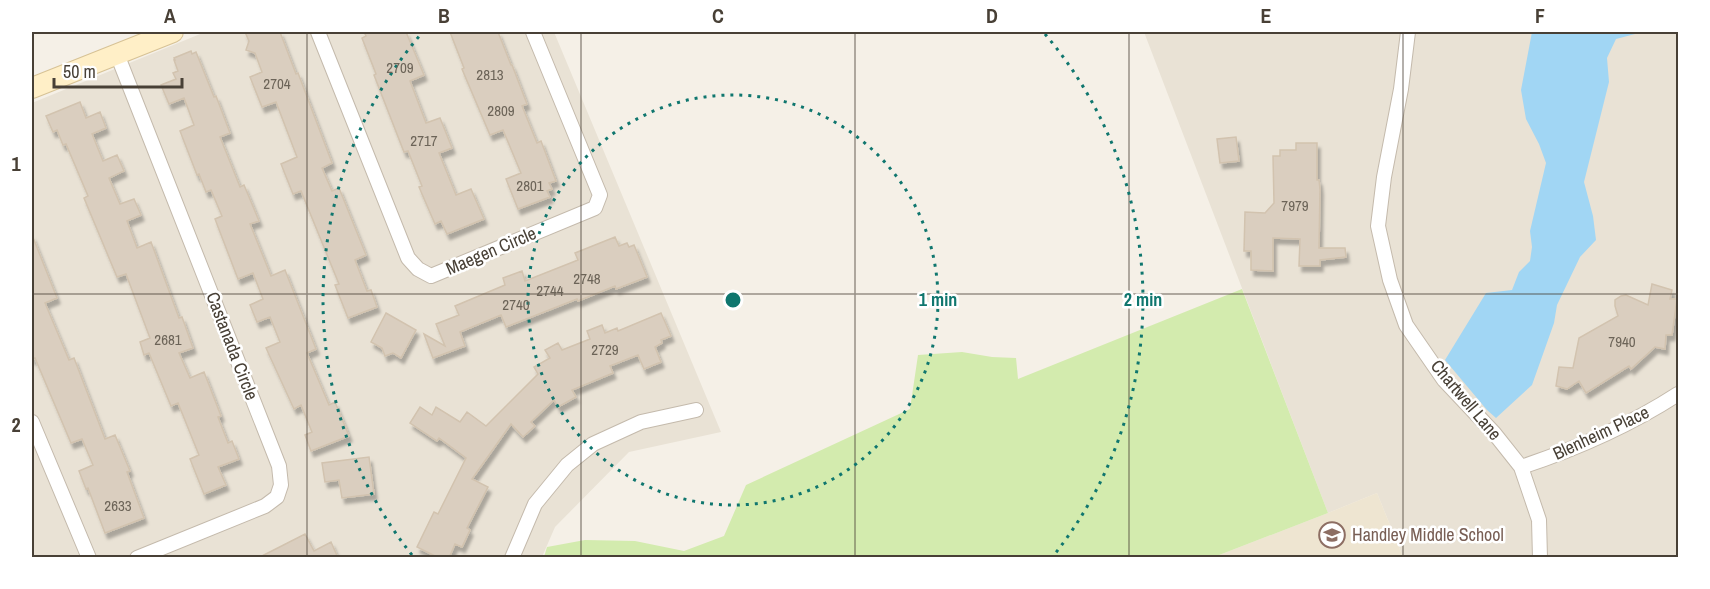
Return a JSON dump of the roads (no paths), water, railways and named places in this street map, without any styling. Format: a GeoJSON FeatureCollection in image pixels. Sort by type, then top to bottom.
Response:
{"type":"FeatureCollection","features":[{"type":"Feature","properties":{"kind":"main road"},"geometry":{"type":"LineString","coordinates":[[32,88],[173,32]]}},
{"type":"Feature","properties":{"kind":"street","name":"Maegen Circle"},"geometry":{"type":"LineString","coordinates":[[318,32],[408,258],[418,269],[431,276],[596,208],[600,195],[533,32]]}},
{"type":"Feature","properties":{"kind":"street","name":"Chartwell Lane"},"geometry":{"type":"LineString","coordinates":[[1408,32],[1378,226],[1390,280],[1406,325],[1444,380],[1494,433],[1521,467],[1539,520],[1540,558]]}},
{"type":"Feature","properties":{"kind":"street","name":"Castanada Circle"},"geometry":{"type":"LineString","coordinates":[[117,54],[279,466],[281,485],[277,497],[265,506],[137,558]]}},
{"type":"Feature","properties":{"kind":"street","name":"Blenheim Place"},"geometry":{"type":"LineString","coordinates":[[1521,467],[1561,454],[1652,411],[1678,394]]}},
{"type":"Feature","properties":{"kind":"street"},"geometry":{"type":"LineString","coordinates":[[512,558],[536,504],[567,465],[593,444],[641,422],[696,410]]}},
{"type":"Feature","properties":{"kind":"street"},"geometry":{"type":"LineString","coordinates":[[32,422],[89,558]]}},
{"type":"Feature","properties":{"kind":"water"},"geometry":{"type":"Polygon","coordinates":[[[1532,32],[1638,32],[1616,39],[1607,58],[1609,82],[1584,182],[1593,216],[1596,240],[1580,257],[1557,305],[1554,323],[1532,385],[1496,418],[1445,360],[1486,293],[1512,290],[1519,272],[1530,261],[1532,247],[1530,231],[1546,163],[1526,119],[1521,90],[1532,32]]]}},
{"type":"Feature","properties":{"kind":"place","name":"Handley Middle School"},"geometry":{"type":"Point","coordinates":[1332,535]}}]}
